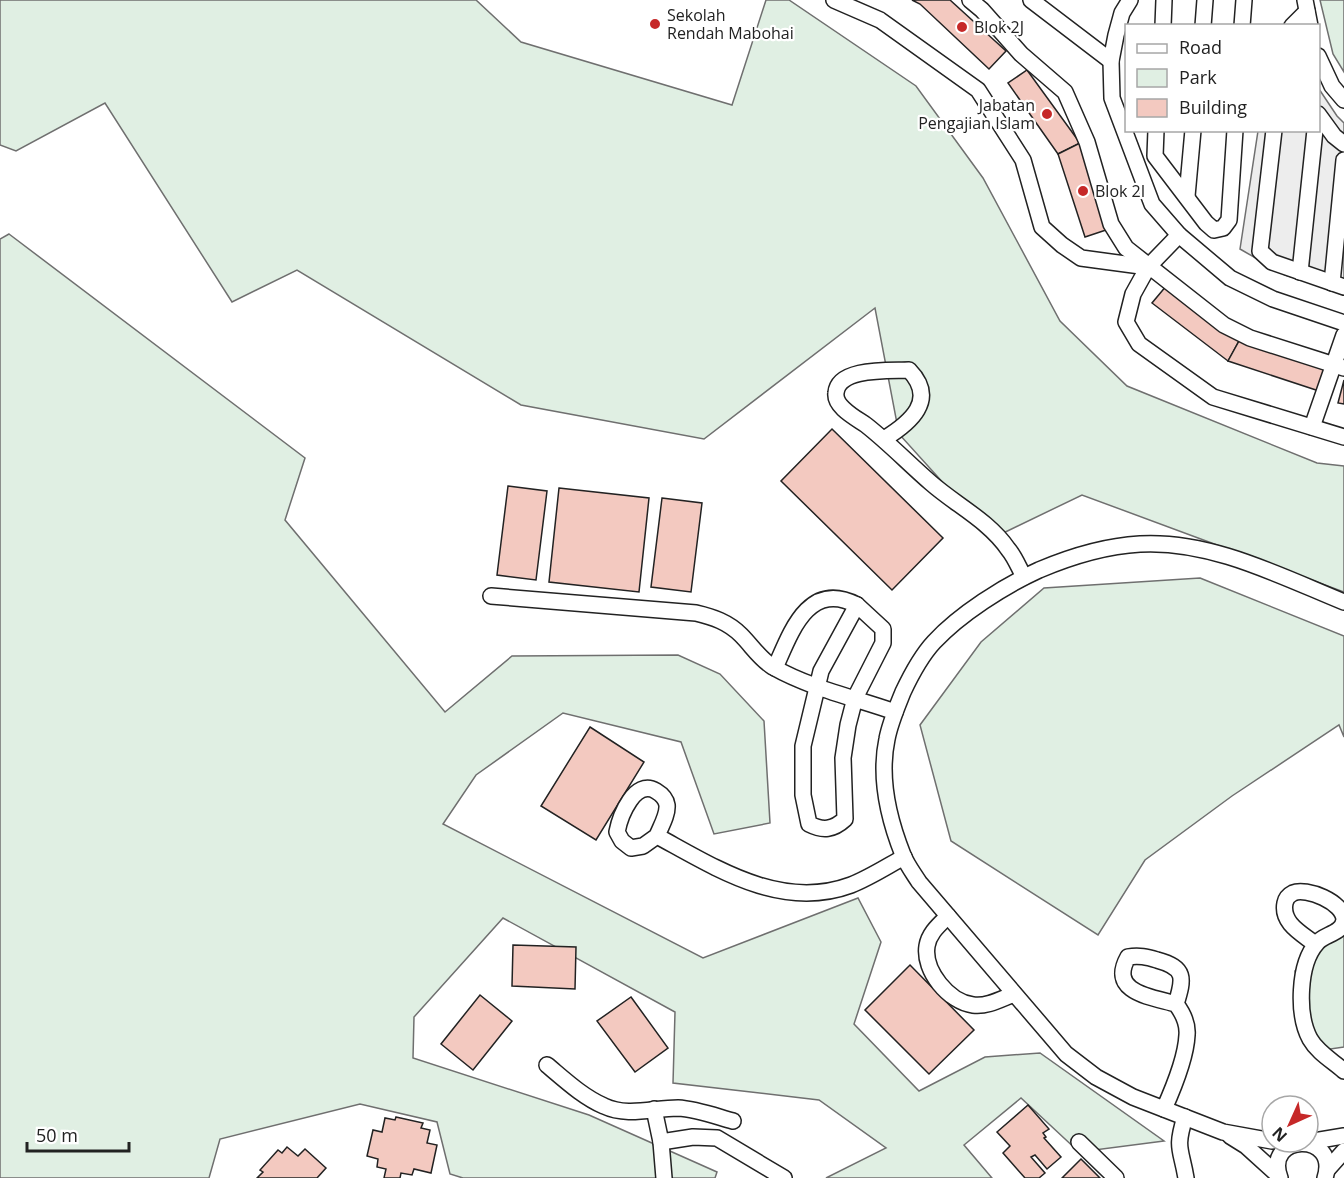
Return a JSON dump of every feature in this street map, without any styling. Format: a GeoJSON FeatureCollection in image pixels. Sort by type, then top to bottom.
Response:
{"type":"FeatureCollection","features":[{"type":"Feature","properties":{"kind":"street"},"geometry":{"type":"LineString","coordinates":[[834,0],[880,20],[978,90],[1023,160],[1042,227],[1062,245],[1081,258],[1148,267]]}},
{"type":"Feature","properties":{"kind":"street"},"geometry":{"type":"LineString","coordinates":[[970,0],[982,10],[1021,54],[1065,92],[1087,142],[1111,224],[1126,248],[1224,326],[1250,338],[1339,367]]}},
{"type":"Feature","properties":{"kind":"street"},"geometry":{"type":"LineString","coordinates":[[1031,0],[1111,61]]}},
{"type":"Feature","properties":{"kind":"street"},"geometry":{"type":"LineString","coordinates":[[1130,0],[1122,13],[1111,61],[1112,98],[1152,204],[1179,235],[1230,278],[1273,299],[1344,323]]}},
{"type":"Feature","properties":{"kind":"street"},"geometry":{"type":"LineString","coordinates":[[1163,24],[1164,0]]}},
{"type":"Feature","properties":{"kind":"street"},"geometry":{"type":"LineString","coordinates":[[1203,24],[1205,0]]}},
{"type":"Feature","properties":{"kind":"street"},"geometry":{"type":"LineString","coordinates":[[1242,24],[1244,0]]}},
{"type":"Feature","properties":{"kind":"street"},"geometry":{"type":"LineString","coordinates":[[1294,24],[1307,12]]}},
{"type":"Feature","properties":{"kind":"street"},"geometry":{"type":"LineString","coordinates":[[1320,60],[1332,86],[1344,100]]}},
{"type":"Feature","properties":{"kind":"street"},"geometry":{"type":"LineString","coordinates":[[1320,117],[1334,136],[1344,144]]}},
{"type":"Feature","properties":{"kind":"street"},"geometry":{"type":"LineString","coordinates":[[1156,132],[1155,156],[1206,223],[1214,230],[1223,228],[1229,220],[1235,132]]}},
{"type":"Feature","properties":{"kind":"street"},"geometry":{"type":"LineString","coordinates":[[1187,196],[1193,132]]}},
{"type":"Feature","properties":{"kind":"street"},"geometry":{"type":"LineString","coordinates":[[1274,132],[1260,251],[1272,262],[1338,285],[1344,160]]}},
{"type":"Feature","properties":{"kind":"street"},"geometry":{"type":"LineString","coordinates":[[1300,272],[1314,132]]}},
{"type":"Feature","properties":{"kind":"street"},"geometry":{"type":"LineString","coordinates":[[1138,167],[1155,156]]}},
{"type":"Feature","properties":{"kind":"street"},"geometry":{"type":"LineString","coordinates":[[1179,235],[1148,267],[1133,294],[1126,322],[1139,344],[1213,398],[1344,437]]}},
{"type":"Feature","properties":{"kind":"street"},"geometry":{"type":"LineString","coordinates":[[1312,427],[1339,367],[1344,335]]}},
{"type":"Feature","properties":{"kind":"street"},"geometry":{"type":"LineString","coordinates":[[884,439],[903,427],[917,413],[921,396],[918,379],[909,370],[857,373],[847,377],[839,384],[836,394],[838,404],[884,439],[932,484],[993,532],[1008,549],[1024,577]]}},
{"type":"Feature","properties":{"kind":"street"},"geometry":{"type":"LineString","coordinates":[[1260,1139],[1223,1132],[1133,1097],[1096,1077],[1066,1054],[919,882],[904,857],[891,819],[884,777],[886,740],[894,712],[911,675],[934,642],[999,591],[1024,577],[1067,559],[1106,547],[1142,544],[1177,546],[1216,553],[1344,602]]}},
{"type":"Feature","properties":{"kind":"street"},"geometry":{"type":"LineString","coordinates":[[491,596],[710,616],[725,622],[740,634],[759,657],[775,668],[817,686],[894,712]]}},
{"type":"Feature","properties":{"kind":"street"},"geometry":{"type":"LineString","coordinates":[[775,668],[800,618],[811,606],[823,600],[836,597],[857,605],[883,629],[883,643],[855,698],[848,725],[843,758],[845,819],[837,827],[826,830],[809,824],[806,816],[802,771],[803,746],[821,670],[857,605]]}},
{"type":"Feature","properties":{"kind":"street"},"geometry":{"type":"LineString","coordinates":[[657,836],[729,874],[763,888],[790,892],[820,893],[849,885],[873,875],[904,857]]}},
{"type":"Feature","properties":{"kind":"street"},"geometry":{"type":"LineString","coordinates":[[948,916],[931,934],[926,948],[936,979],[957,1000],[974,1005],[990,1004],[1014,994]]}},
{"type":"Feature","properties":{"kind":"street"},"geometry":{"type":"LineString","coordinates":[[1316,944],[1306,963],[1302,978],[1305,1023],[1310,1040],[1322,1054],[1344,1071]]}},
{"type":"Feature","properties":{"kind":"street"},"geometry":{"type":"LineString","coordinates":[[1164,1109],[1174,1087],[1188,1034],[1183,1013],[1176,1004]]}},
{"type":"Feature","properties":{"kind":"street"},"geometry":{"type":"LineString","coordinates":[[547,1065],[605,1107],[626,1112],[679,1108],[732,1121]]}},
{"type":"Feature","properties":{"kind":"street"},"geometry":{"type":"LineString","coordinates":[[654,1109],[661,1142],[664,1178]]}},
{"type":"Feature","properties":{"kind":"street"},"geometry":{"type":"LineString","coordinates":[[1185,1118],[1179,1138],[1179,1152],[1186,1178]]}},
{"type":"Feature","properties":{"kind":"street"},"geometry":{"type":"LineString","coordinates":[[1223,1132],[1246,1146],[1279,1177]]}},
{"type":"Feature","properties":{"kind":"street"},"geometry":{"type":"LineString","coordinates":[[1320,1140],[1344,1136]]}},
{"type":"Feature","properties":{"kind":"street"},"geometry":{"type":"LineString","coordinates":[[661,1142],[693,1137],[717,1138],[784,1178]]}},
{"type":"Feature","properties":{"kind":"street"},"geometry":{"type":"LineString","coordinates":[[1079,1142],[1116,1178]]}},
{"type":"Feature","properties":{"kind":"street"},"geometry":{"type":"LineString","coordinates":[[1320,1150],[1326,1160],[1326,1174]]}},
{"type":"Feature","properties":{"kind":"street"},"geometry":{"type":"LineString","coordinates":[[1326,1174],[1344,1151]]}},
{"type":"Feature","properties":{"kind":"street"},"geometry":{"type":"LineString","coordinates":[[1279,1177],[1277,1166],[1282,1154]]}},
{"type":"Feature","properties":{"kind":"green space"},"geometry":{"type":"Polygon","coordinates":[[[0,0],[476,0],[521,42],[732,105],[766,0],[789,0],[916,86],[983,178],[1060,321],[1127,386],[1317,463],[1344,466],[1344,592],[1082,495],[993,538],[899,434],[875,308],[704,439],[521,405],[297,270],[232,302],[105,103],[16,151],[0,145],[0,0]]]}},
{"type":"Feature","properties":{"kind":"green space"},"geometry":{"type":"Polygon","coordinates":[[[1320,0],[1344,0],[1344,72],[1333,54],[1320,0]]]}},
{"type":"Feature","properties":{"kind":"green space"},"geometry":{"type":"Polygon","coordinates":[[[9,234],[305,458],[285,520],[445,712],[512,656],[678,655],[720,674],[764,721],[770,823],[714,834],[681,742],[563,713],[476,775],[443,824],[703,958],[858,898],[881,942],[854,1024],[919,1091],[985,1057],[1040,1053],[1164,1141],[1079,1152],[1021,1098],[964,1145],[992,1178],[826,1178],[886,1148],[819,1100],[673,1083],[675,1012],[503,918],[414,1017],[413,1058],[589,1115],[717,1172],[715,1178],[463,1178],[450,1174],[437,1122],[360,1104],[220,1139],[209,1178],[0,1178],[0,239],[9,234]]]}},
{"type":"Feature","properties":{"kind":"green space"},"geometry":{"type":"Polygon","coordinates":[[[1200,578],[1344,636],[1344,737],[1339,725],[1232,796],[1145,860],[1098,935],[951,841],[920,725],[981,642],[1044,588],[1200,578]]]}},
{"type":"Feature","properties":{"kind":"green space"},"geometry":{"type":"Polygon","coordinates":[[[1344,923],[1344,1047],[1317,1051],[1295,971],[1344,923]]]}},
{"type":"Feature","properties":{"kind":"shaded area"},"geometry":{"type":"Polygon","coordinates":[[[1320,90],[1344,123],[1344,293],[1285,275],[1240,249],[1258,132],[1320,132],[1320,90]]]}},
{"type":"Feature","properties":{"kind":"building","name":"Blok 2J"},"geometry":{"type":"Polygon","coordinates":[[[912,0],[950,0],[1006,51],[989,69],[920,4],[912,0]]]}},
{"type":"Feature","properties":{"kind":"building","name":"Blok 2I"},"geometry":{"type":"Polygon","coordinates":[[[1027,70],[1080,143],[1058,154],[1008,83],[1027,70]]]}},
{"type":"Feature","properties":{"kind":"building","name":"Blok 2I"},"geometry":{"type":"Polygon","coordinates":[[[1080,143],[1109,229],[1085,237],[1058,154],[1080,143]]]}},
{"type":"Feature","properties":{"kind":"building"},"geometry":{"type":"Polygon","coordinates":[[[1167,285],[1239,341],[1228,361],[1152,303],[1167,285]]]}},
{"type":"Feature","properties":{"kind":"building"},"geometry":{"type":"Polygon","coordinates":[[[1239,341],[1325,369],[1319,391],[1228,361],[1239,341]]]}},
{"type":"Feature","properties":{"kind":"building"},"geometry":{"type":"Polygon","coordinates":[[[1344,380],[1344,404],[1338,403],[1344,380]]]}},
{"type":"Feature","properties":{"kind":"building"},"geometry":{"type":"Polygon","coordinates":[[[832,429],[943,538],[892,590],[781,481],[832,429]]]}},
{"type":"Feature","properties":{"kind":"building"},"geometry":{"type":"Polygon","coordinates":[[[508,486],[547,491],[536,580],[497,575],[508,486]]]}},
{"type":"Feature","properties":{"kind":"building"},"geometry":{"type":"Polygon","coordinates":[[[559,488],[649,498],[639,592],[549,582],[559,488]]]}},
{"type":"Feature","properties":{"kind":"building"},"geometry":{"type":"Polygon","coordinates":[[[662,498],[702,503],[691,592],[651,587],[662,498]]]}},
{"type":"Feature","properties":{"kind":"building"},"geometry":{"type":"Polygon","coordinates":[[[590,727],[644,762],[596,840],[541,806],[590,727]]]}},
{"type":"Feature","properties":{"kind":"building"},"geometry":{"type":"Polygon","coordinates":[[[513,945],[576,947],[575,989],[512,986],[513,945]]]}},
{"type":"Feature","properties":{"kind":"building"},"geometry":{"type":"Polygon","coordinates":[[[910,965],[974,1030],[929,1074],[865,1010],[910,965]]]}},
{"type":"Feature","properties":{"kind":"building"},"geometry":{"type":"Polygon","coordinates":[[[480,995],[512,1021],[473,1070],[441,1044],[480,995]]]}},
{"type":"Feature","properties":{"kind":"building"},"geometry":{"type":"Polygon","coordinates":[[[631,997],[668,1048],[635,1072],[597,1021],[631,997]]]}},
{"type":"Feature","properties":{"kind":"building"},"geometry":{"type":"Polygon","coordinates":[[[1028,1105],[1049,1129],[1043,1133],[1046,1137],[1044,1138],[1061,1157],[1047,1169],[1035,1155],[1031,1157],[1045,1173],[1039,1178],[1025,1178],[1003,1153],[1010,1146],[997,1132],[1028,1105]]]}},
{"type":"Feature","properties":{"kind":"building"},"geometry":{"type":"Polygon","coordinates":[[[396,1117],[423,1123],[421,1128],[430,1130],[427,1143],[437,1145],[431,1173],[414,1169],[412,1175],[401,1173],[400,1178],[384,1178],[386,1169],[377,1167],[378,1159],[367,1156],[373,1130],[382,1132],[385,1118],[395,1120],[396,1117]]]}},
{"type":"Feature","properties":{"kind":"building"},"geometry":{"type":"Polygon","coordinates":[[[287,1147],[298,1156],[305,1149],[326,1168],[317,1178],[257,1178],[263,1172],[260,1170],[278,1150],[282,1153],[287,1147]]]}},
{"type":"Feature","properties":{"kind":"building"},"geometry":{"type":"Polygon","coordinates":[[[1081,1159],[1100,1178],[1062,1178],[1081,1159]]]}},
{"type":"Feature","properties":{"kind":"place","name":"Sekolah Rendah Mabohai"},"geometry":{"type":"Point","coordinates":[655,24]}},
{"type":"Feature","properties":{"kind":"place","name":"Blok 2J"},"geometry":{"type":"Point","coordinates":[962,27]}},
{"type":"Feature","properties":{"kind":"place","name":"Jabatan Pengajian Islam"},"geometry":{"type":"Point","coordinates":[1047,114]}},
{"type":"Feature","properties":{"kind":"place","name":"Blok 2I"},"geometry":{"type":"Point","coordinates":[1083,191]}}]}
